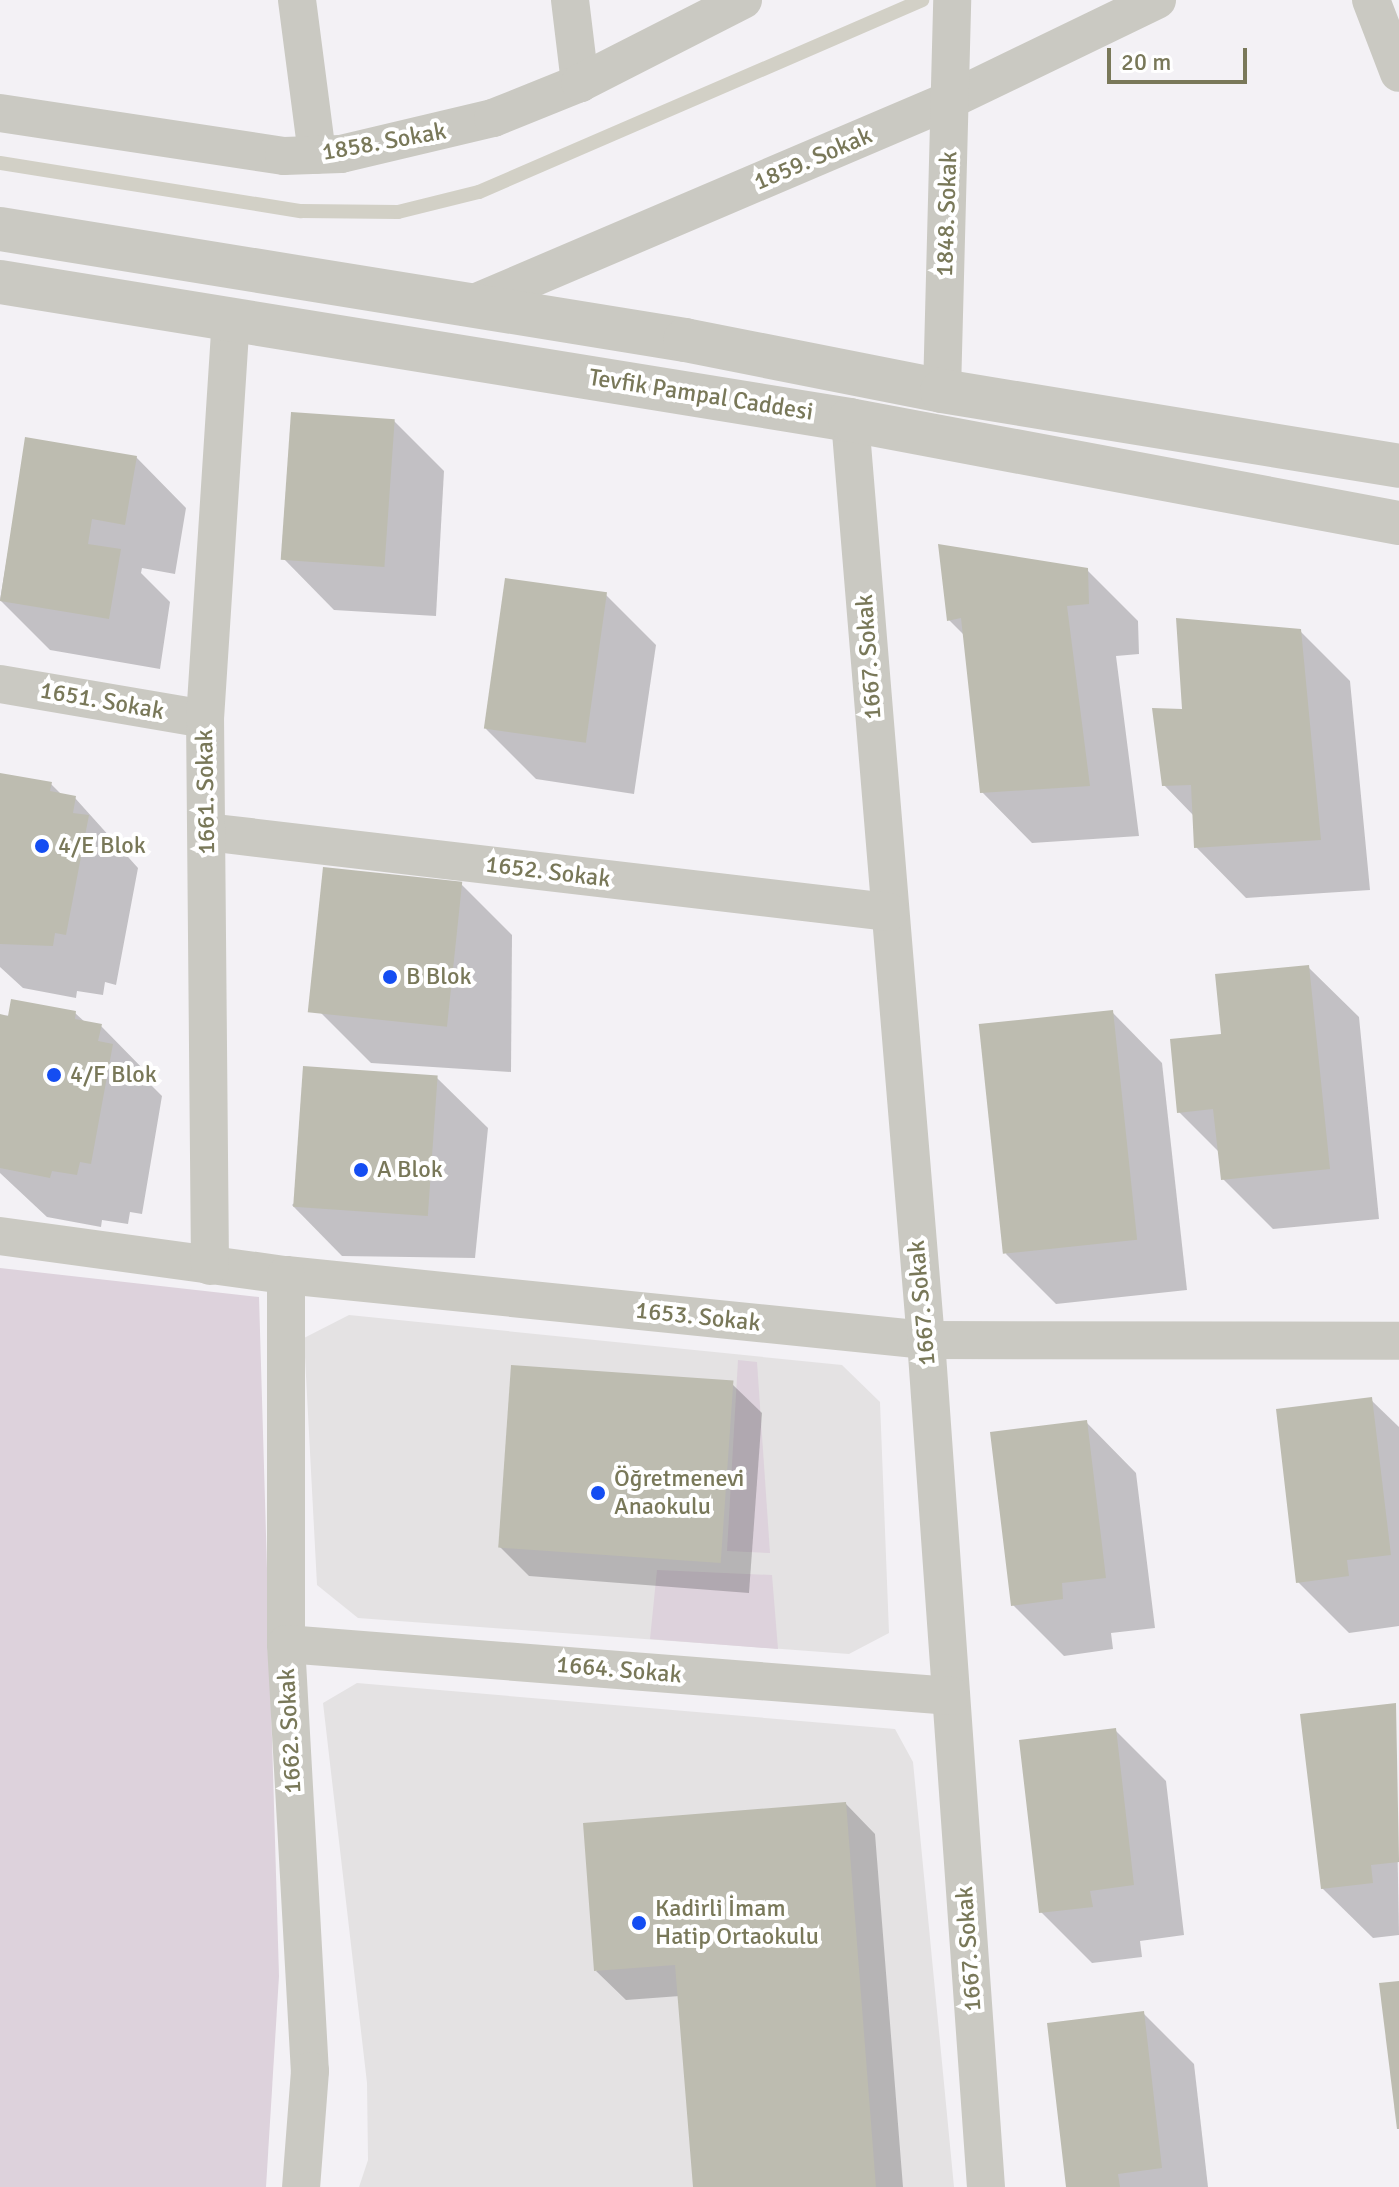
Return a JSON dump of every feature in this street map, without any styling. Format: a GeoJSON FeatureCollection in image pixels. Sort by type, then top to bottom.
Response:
{"type":"FeatureCollection","features":[{"type":"Feature","properties":{"kind":"street"},"geometry":{"type":"LineString","coordinates":[[297,0],[317,155]]}},
{"type":"Feature","properties":{"kind":"street"},"geometry":{"type":"LineString","coordinates":[[570,0],[580,83]]}},
{"type":"Feature","properties":{"kind":"street","name":"1858. Sokak"},"geometry":{"type":"LineString","coordinates":[[0,113],[220,148],[317,155],[401,144],[493,118],[580,83],[743,0]]}},
{"type":"Feature","properties":{"kind":"street","name":"1848. Sokak"},"geometry":{"type":"LineString","coordinates":[[942,391],[952,0]]}},
{"type":"Feature","properties":{"kind":"street","name":"1859. Sokak"},"geometry":{"type":"LineString","coordinates":[[465,307],[950,100],[1157,0]]}},
{"type":"Feature","properties":{"kind":"street"},"geometry":{"type":"LineString","coordinates":[[1371,0],[1399,73]]}},
{"type":"Feature","properties":{"kind":"street","name":"Tevfik Pampal Caddesi"},"geometry":{"type":"LineString","coordinates":[[0,229],[465,307],[685,340],[942,391],[1399,466]]}},
{"type":"Feature","properties":{"kind":"street","name":"Tevfik Pampal Caddesi"},"geometry":{"type":"LineString","coordinates":[[0,282],[850,420],[1399,523]]}},
{"type":"Feature","properties":{"kind":"street","name":"1661. Sokak"},"geometry":{"type":"LineString","coordinates":[[210,1266],[205,719],[231,319]]}},
{"type":"Feature","properties":{"kind":"street","name":"1667. Sokak"},"geometry":{"type":"LineString","coordinates":[[850,420],[926,1340],[986,2187]]}},
{"type":"Feature","properties":{"kind":"street","name":"1651. Sokak"},"geometry":{"type":"LineString","coordinates":[[0,684],[205,719]]}},
{"type":"Feature","properties":{"kind":"street","name":"1652. Sokak"},"geometry":{"type":"LineString","coordinates":[[207,832],[889,912]]}},
{"type":"Feature","properties":{"kind":"street","name":"1653. Sokak"},"geometry":{"type":"LineString","coordinates":[[0,1236],[286,1275],[926,1340],[1399,1341]]}},
{"type":"Feature","properties":{"kind":"street","name":"1662. Sokak"},"geometry":{"type":"LineString","coordinates":[[286,1275],[286,1644],[310,2071],[301,2187]]}},
{"type":"Feature","properties":{"kind":"street","name":"1664. Sokak"},"geometry":{"type":"LineString","coordinates":[[286,1644],[951,1696]]}},
{"type":"Feature","properties":{"kind":"shaded area"},"geometry":{"type":"Polygon","coordinates":[[[0,1268],[259,1297],[279,1976],[266,2187],[0,2187],[0,1268]]]}},
{"type":"Feature","properties":{"kind":"shaded area","name":"Öğretmenevi Anaokulu"},"geometry":{"type":"Polygon","coordinates":[[[349,1315],[842,1365],[880,1402],[889,1633],[849,1654],[358,1618],[317,1585],[304,1338],[349,1315]]]}},
{"type":"Feature","properties":{"kind":"shaded area"},"geometry":{"type":"Polygon","coordinates":[[[738,1360],[757,1362],[770,1553],[727,1551],[738,1360]]]}},
{"type":"Feature","properties":{"kind":"shaded area"},"geometry":{"type":"Polygon","coordinates":[[[657,1570],[772,1575],[778,1649],[650,1639],[657,1570]]]}},
{"type":"Feature","properties":{"kind":"shaded area","name":"Kadirli İmam Hatip Ortaokulu"},"geometry":{"type":"Polygon","coordinates":[[[357,1683],[895,1729],[913,1762],[954,2187],[359,2187],[368,2160],[367,2083],[323,1703],[357,1683]]]}},
{"type":"Feature","properties":{"kind":"building"},"geometry":{"type":"Polygon","coordinates":[[[291,412],[395,419],[384,567],[281,560],[291,412]]]}},
{"type":"Feature","properties":{"kind":"building"},"geometry":{"type":"Polygon","coordinates":[[[25,437],[137,456],[125,525],[92,519],[88,544],[121,549],[109,619],[0,601],[25,437]]]}},
{"type":"Feature","properties":{"kind":"building"},"geometry":{"type":"Polygon","coordinates":[[[938,544],[1088,568],[1089,604],[1067,606],[1090,786],[980,793],[961,618],[947,621],[938,544]]]}},
{"type":"Feature","properties":{"kind":"building"},"geometry":{"type":"Polygon","coordinates":[[[505,578],[607,592],[586,743],[484,729],[505,578]]]}},
{"type":"Feature","properties":{"kind":"building"},"geometry":{"type":"Polygon","coordinates":[[[1176,618],[1301,629],[1321,840],[1194,848],[1191,785],[1162,786],[1152,708],[1182,709],[1176,618]]]}},
{"type":"Feature","properties":{"kind":"building","name":"4/E Blok"},"geometry":{"type":"Polygon","coordinates":[[[0,773],[52,782],[50,791],[76,796],[73,813],[89,815],[66,935],[55,933],[53,946],[0,944],[0,773]]]}},
{"type":"Feature","properties":{"kind":"building","name":"B Blok"},"geometry":{"type":"Polygon","coordinates":[[[323,867],[462,882],[447,1027],[308,1012],[323,867]]]}},
{"type":"Feature","properties":{"kind":"building"},"geometry":{"type":"Polygon","coordinates":[[[1309,965],[1330,1169],[1221,1180],[1213,1109],[1177,1113],[1170,1039],[1221,1034],[1215,974],[1309,965]]]}},
{"type":"Feature","properties":{"kind":"building","name":"4/F Blok"},"geometry":{"type":"Polygon","coordinates":[[[11,999],[76,1011],[75,1019],[102,1024],[98,1041],[113,1044],[91,1164],[80,1162],[77,1175],[52,1171],[50,1178],[0,1168],[0,1014],[8,1016],[11,999]]]}},
{"type":"Feature","properties":{"kind":"building"},"geometry":{"type":"Polygon","coordinates":[[[1113,1010],[1137,1240],[1003,1254],[979,1024],[1113,1010]]]}},
{"type":"Feature","properties":{"kind":"building","name":"A Blok"},"geometry":{"type":"Polygon","coordinates":[[[303,1066],[438,1075],[428,1216],[293,1207],[303,1066]]]}},
{"type":"Feature","properties":{"kind":"building"},"geometry":{"type":"Polygon","coordinates":[[[511,1365],[733,1381],[721,1563],[498,1548],[511,1365]]]}},
{"type":"Feature","properties":{"kind":"building"},"geometry":{"type":"Polygon","coordinates":[[[1372,1397],[1391,1555],[1347,1560],[1349,1576],[1296,1583],[1276,1409],[1372,1397]]]}},
{"type":"Feature","properties":{"kind":"building"},"geometry":{"type":"Polygon","coordinates":[[[1087,1420],[1106,1578],[1062,1583],[1063,1599],[1011,1606],[990,1432],[1087,1420]]]}},
{"type":"Feature","properties":{"kind":"building"},"geometry":{"type":"Polygon","coordinates":[[[1396,1703],[1399,1862],[1371,1865],[1373,1883],[1321,1889],[1300,1714],[1396,1703]]]}},
{"type":"Feature","properties":{"kind":"building"},"geometry":{"type":"Polygon","coordinates":[[[1116,1728],[1134,1885],[1090,1891],[1093,1907],[1039,1913],[1019,1740],[1116,1728]]]}},
{"type":"Feature","properties":{"kind":"building"},"geometry":{"type":"Polygon","coordinates":[[[846,1802],[876,2187],[693,2187],[675,1965],[594,1971],[583,1823],[846,1802]]]}},
{"type":"Feature","properties":{"kind":"building"},"geometry":{"type":"Polygon","coordinates":[[[1399,1981],[1399,2129],[1397,2129],[1379,1983],[1399,1981]]]}},
{"type":"Feature","properties":{"kind":"building"},"geometry":{"type":"Polygon","coordinates":[[[1144,2011],[1162,2168],[1118,2174],[1120,2187],[1066,2187],[1047,2023],[1144,2011]]]}},
{"type":"Feature","properties":{"kind":"waterway"},"geometry":{"type":"LineString","coordinates":[[0,163],[301,211],[398,212],[479,192],[922,0]]}},
{"type":"Feature","properties":{"kind":"place","name":"4/E Blok"},"geometry":{"type":"Point","coordinates":[42,846]}},
{"type":"Feature","properties":{"kind":"place","name":"B Blok"},"geometry":{"type":"Point","coordinates":[390,977]}},
{"type":"Feature","properties":{"kind":"place","name":"4/F Blok"},"geometry":{"type":"Point","coordinates":[54,1075]}},
{"type":"Feature","properties":{"kind":"place","name":"A Blok"},"geometry":{"type":"Point","coordinates":[361,1170]}},
{"type":"Feature","properties":{"kind":"place","name":"Öğretmenevi Anaokulu"},"geometry":{"type":"Point","coordinates":[598,1493]}},
{"type":"Feature","properties":{"kind":"place","name":"Kadirli İmam Hatip Ortaokulu"},"geometry":{"type":"Point","coordinates":[639,1923]}}]}
